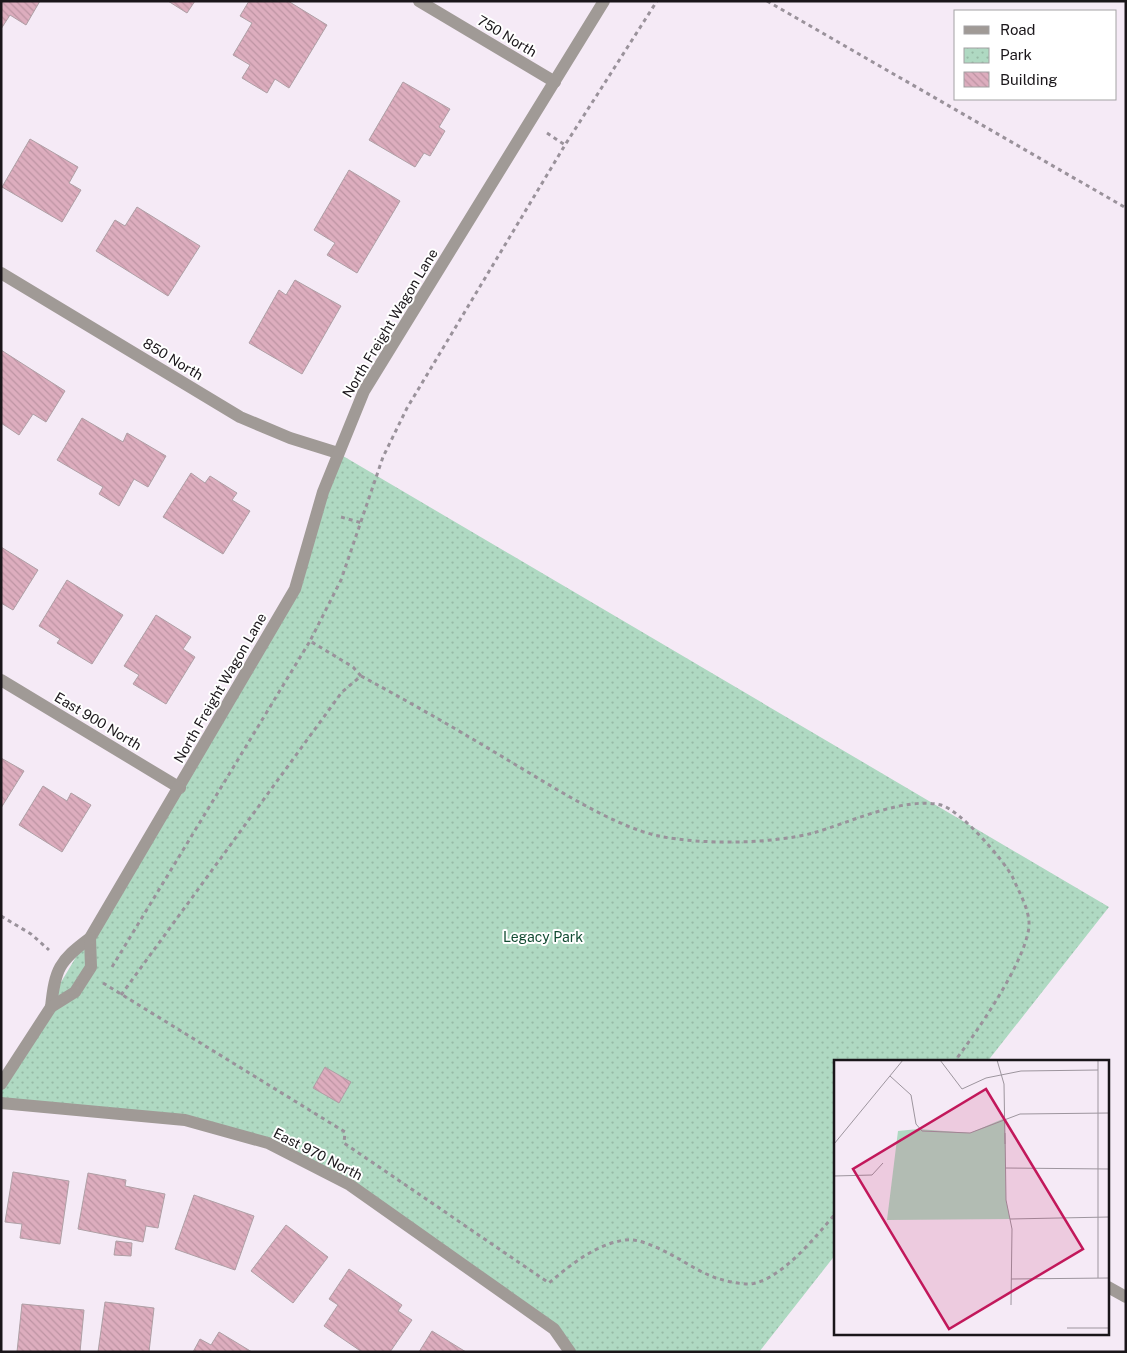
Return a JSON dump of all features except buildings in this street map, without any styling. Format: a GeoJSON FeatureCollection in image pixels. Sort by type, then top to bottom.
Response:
{"type":"FeatureCollection","features":[{"type":"Feature","properties":{"kind":"street","name":"750 North"},"geometry":{"type":"LineString","coordinates":[[419,1],[555,82]]}},
{"type":"Feature","properties":{"kind":"street","name":"North Freight Wagon Lane"},"geometry":{"type":"LineString","coordinates":[[51,1007],[54,978],[70,953],[90,938],[180,788],[295,589],[323,492],[364,391],[604,1]]}},
{"type":"Feature","properties":{"kind":"street","name":"850 North"},"geometry":{"type":"LineString","coordinates":[[1,273],[240,417],[290,438],[338,453]]}},
{"type":"Feature","properties":{"kind":"street","name":"East 900 North"},"geometry":{"type":"LineString","coordinates":[[1,680],[180,788]]}},
{"type":"Feature","properties":{"kind":"street","name":"North Freight Wagon Lane"},"geometry":{"type":"LineString","coordinates":[[1,1084],[51,1007],[75,992],[91,966],[90,938]]}},
{"type":"Feature","properties":{"kind":"street","name":"East 970 North"},"geometry":{"type":"LineString","coordinates":[[1,1102],[185,1120],[268,1143],[350,1185],[554,1329],[570,1352]]}},
{"type":"Feature","properties":{"kind":"street"},"geometry":{"type":"LineString","coordinates":[[1110,1288],[1126,1297]]}},
{"type":"Feature","properties":{"kind":"path"},"geometry":{"type":"LineString","coordinates":[[103,983],[310,641],[342,580],[383,457],[407,408],[565,145],[657,1]]}},
{"type":"Feature","properties":{"kind":"path"},"geometry":{"type":"LineString","coordinates":[[767,1],[1126,208]]}},
{"type":"Feature","properties":{"kind":"path"},"geometry":{"type":"LineString","coordinates":[[547,133],[565,145]]}},
{"type":"Feature","properties":{"kind":"path"},"geometry":{"type":"LineString","coordinates":[[340,517],[362,523]]}},
{"type":"Feature","properties":{"kind":"path"},"geometry":{"type":"LineString","coordinates":[[310,641],[353,667],[361,676],[585,805],[656,836],[689,842],[786,838],[813,833],[895,807],[923,804],[942,805],[956,814],[979,835],[1010,872],[1022,899],[1029,923],[1024,949],[1014,972],[955,1060]]}},
{"type":"Feature","properties":{"kind":"path"},"geometry":{"type":"LineString","coordinates":[[121,995],[342,692],[361,676]]}},
{"type":"Feature","properties":{"kind":"path"},"geometry":{"type":"LineString","coordinates":[[1,916],[31,934],[51,951]]}},
{"type":"Feature","properties":{"kind":"path"},"geometry":{"type":"LineString","coordinates":[[97,980],[345,1132],[344,1143],[549,1283],[572,1264],[600,1249],[627,1240],[651,1245],[713,1277],[733,1283],[751,1284],[770,1278],[796,1256],[834,1215]]}},
{"type":"Feature","properties":{"kind":"green space","name":"Legacy Park"},"geometry":{"type":"Polygon","coordinates":[[[338,453],[1109,907],[989,1060],[834,1060],[834,1257],[759,1352],[570,1352],[554,1329],[350,1185],[268,1143],[185,1120],[1,1103],[1,1083],[295,589],[338,453]]]}}]}
